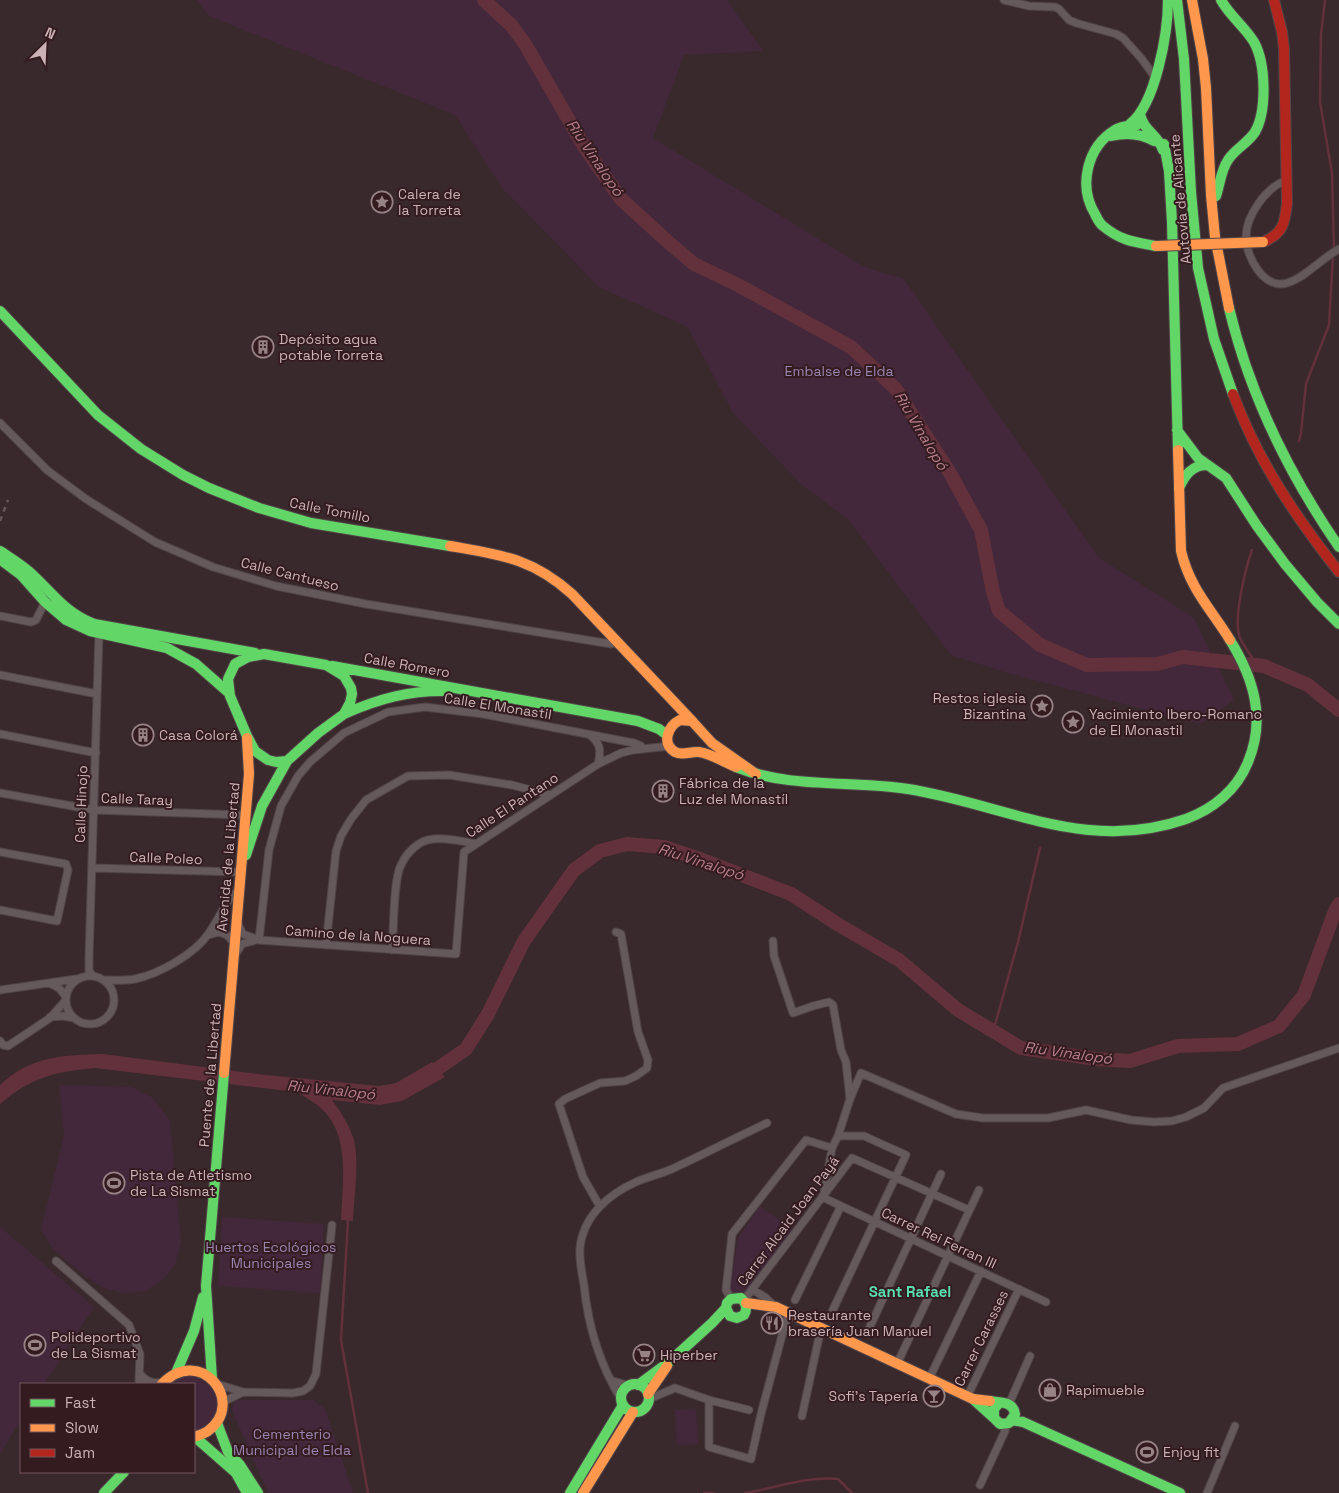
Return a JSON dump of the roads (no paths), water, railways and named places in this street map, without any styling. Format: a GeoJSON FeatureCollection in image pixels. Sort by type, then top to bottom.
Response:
{"type":"FeatureCollection","features":[{"type":"Feature","properties":{"kind":"main road"},"geometry":{"type":"LineString","coordinates":[[1168,0],[1168,22],[1164,47],[1155,78],[1140,114],[1130,124],[1112,130],[1101,141],[1090,159],[1085,176],[1086,193],[1092,211],[1103,228],[1131,244],[1156,246],[1263,242],[1272,238],[1281,229],[1286,210],[1287,180],[1284,48],[1274,0]]}},
{"type":"Feature","properties":{"kind":"main road","name":"Autovía de Alicante"},"geometry":{"type":"LineString","coordinates":[[1177,0],[1185,67],[1194,234],[1203,294],[1213,332],[1225,374],[1247,427],[1270,473],[1288,504],[1339,572]]}},
{"type":"Feature","properties":{"kind":"main road"},"geometry":{"type":"LineString","coordinates":[[1192,0],[1204,68],[1215,236],[1227,302],[1245,366],[1264,416],[1300,487],[1339,547]]}},
{"type":"Feature","properties":{"kind":"main road"},"geometry":{"type":"LineString","coordinates":[[1213,209],[1222,173],[1229,159],[1255,132],[1261,117],[1263,81],[1261,60],[1252,38],[1224,8],[1221,0]]}},
{"type":"Feature","properties":{"kind":"main road"},"geometry":{"type":"LineString","coordinates":[[756,774],[730,758],[707,739],[693,722],[686,719],[674,722],[669,728],[667,736],[673,750],[683,754],[693,752],[708,755],[756,774],[786,780],[876,784],[910,789],[1047,824],[1074,829],[1119,831],[1153,828],[1191,817],[1208,810],[1230,792],[1239,780],[1250,758],[1257,724],[1257,706],[1251,679],[1222,628],[1195,588],[1185,568],[1181,551],[1173,248],[1169,171],[1160,141],[1140,121],[1140,114]]}},
{"type":"Feature","properties":{"kind":"main road"},"geometry":{"type":"LineString","coordinates":[[1130,124],[1144,126]]}},
{"type":"Feature","properties":{"kind":"main road"},"geometry":{"type":"LineString","coordinates":[[1101,141],[1116,134],[1130,132],[1150,138],[1165,154]]}},
{"type":"Feature","properties":{"kind":"main road","name":"Calle Tomillo"},"geometry":{"type":"LineString","coordinates":[[0,311],[98,415],[142,449],[183,475],[235,499],[311,523],[486,552],[539,567],[563,585],[693,722]]}},
{"type":"Feature","properties":{"kind":"main road"},"geometry":{"type":"LineString","coordinates":[[1177,430],[1184,443],[1228,480],[1268,540],[1313,597],[1339,624]]}},
{"type":"Feature","properties":{"kind":"main road"},"geometry":{"type":"LineString","coordinates":[[1179,488],[1190,469],[1201,464],[1207,464]]}},
{"type":"Feature","properties":{"kind":"main road"},"geometry":{"type":"LineString","coordinates":[[2,557],[45,602],[66,620],[78,626],[99,633],[264,654],[326,665],[344,676],[351,688],[351,699],[344,714],[318,732],[287,761],[257,818],[240,881]]}},
{"type":"Feature","properties":{"kind":"main road"},"geometry":{"type":"LineString","coordinates":[[2,557],[25,568],[57,603],[80,619],[144,638],[167,648],[191,661],[229,693]]}},
{"type":"Feature","properties":{"kind":"main road"},"geometry":{"type":"LineString","coordinates":[[264,654],[248,656],[235,664],[228,679],[229,693],[254,751],[264,758],[275,762],[287,761]]}},
{"type":"Feature","properties":{"kind":"main road","name":"Calle Romero"},"geometry":{"type":"LineString","coordinates":[[326,665],[638,721],[674,722]]}},
{"type":"Feature","properties":{"kind":"main road","name":"Calle Romero"},"geometry":{"type":"LineString","coordinates":[[344,714],[371,702],[414,692],[436,690],[482,693]]}},
{"type":"Feature","properties":{"kind":"main road","name":"Calle Tomillo"},"geometry":{"type":"LineString","coordinates":[[668,697],[673,707],[674,722]]}},
{"type":"Feature","properties":{"kind":"main road","name":"Calle Romero"},"geometry":{"type":"LineString","coordinates":[[638,721],[659,729],[667,736]]}},
{"type":"Feature","properties":{"kind":"main road"},"geometry":{"type":"LineString","coordinates":[[693,752],[700,746],[701,732]]}},
{"type":"Feature","properties":{"kind":"main road","name":"Avenida de la Libertad"},"geometry":{"type":"LineString","coordinates":[[232,977],[244,814],[249,774],[247,738]]}},
{"type":"Feature","properties":{"kind":"main road","name":"Puente de la Libertad"},"geometry":{"type":"LineString","coordinates":[[206,1286],[232,977]]}},
{"type":"Feature","properties":{"kind":"main road"},"geometry":{"type":"LineString","coordinates":[[176,1373],[194,1331],[206,1286]]}},
{"type":"Feature","properties":{"kind":"main road"},"geometry":{"type":"LineString","coordinates":[[195,1437],[204,1434],[217,1424],[222,1413],[223,1402],[215,1381],[208,1336],[206,1286]]}},
{"type":"Feature","properties":{"kind":"main road"},"geometry":{"type":"LineString","coordinates":[[570,1493],[622,1402],[624,1390],[669,1362],[729,1308],[737,1297],[745,1305],[772,1307],[788,1312],[970,1398],[997,1422],[1011,1419],[1023,1422],[1180,1493]]}},
{"type":"Feature","properties":{"kind":"main road"},"geometry":{"type":"LineString","coordinates":[[729,1308],[735,1318],[740,1318],[745,1305]]}},
{"type":"Feature","properties":{"kind":"main road"},"geometry":{"type":"LineString","coordinates":[[583,1493],[632,1412],[644,1409],[648,1396],[669,1362]]}},
{"type":"Feature","properties":{"kind":"main road"},"geometry":{"type":"LineString","coordinates":[[163,1383],[176,1373],[186,1370],[204,1373],[215,1381]]}},
{"type":"Feature","properties":{"kind":"main road"},"geometry":{"type":"LineString","coordinates":[[634,1385],[643,1387],[648,1396]]}},
{"type":"Feature","properties":{"kind":"main road"},"geometry":{"type":"LineString","coordinates":[[970,1398],[1004,1403],[1013,1408],[1011,1419]]}},
{"type":"Feature","properties":{"kind":"main road"},"geometry":{"type":"LineString","coordinates":[[622,1402],[632,1412]]}},
{"type":"Feature","properties":{"kind":"main road"},"geometry":{"type":"LineString","coordinates":[[994,1418],[994,1409],[1004,1403]]}},
{"type":"Feature","properties":{"kind":"main road"},"geometry":{"type":"LineString","coordinates":[[217,1424],[228,1452],[240,1465],[258,1493]]}},
{"type":"Feature","properties":{"kind":"main road"},"geometry":{"type":"LineString","coordinates":[[195,1438],[236,1473],[247,1493]]}},
{"type":"Feature","properties":{"kind":"main road"},"geometry":{"type":"LineString","coordinates":[[104,1493],[123,1473]]}},
{"type":"Feature","properties":{"kind":"street"},"geometry":{"type":"LineString","coordinates":[[1004,0],[1029,6],[1055,7],[1069,20],[1116,34],[1123,38],[1141,58],[1155,78]]}},
{"type":"Feature","properties":{"kind":"street"},"geometry":{"type":"LineString","coordinates":[[1287,180],[1280,182],[1264,197],[1249,224],[1246,236],[1247,248],[1264,278],[1270,282],[1280,284],[1296,280],[1339,249]]}},
{"type":"Feature","properties":{"kind":"street","name":"Calle Cantueso"},"geometry":{"type":"LineString","coordinates":[[0,424],[47,470],[86,499],[155,542],[213,567],[276,586],[366,604],[611,644],[617,642]]}},
{"type":"Feature","properties":{"kind":"street"},"geometry":{"type":"LineString","coordinates":[[0,616],[30,622],[36,620],[45,602]]}},
{"type":"Feature","properties":{"kind":"street","name":"Calle Hinojo"},"geometry":{"type":"LineString","coordinates":[[93,976],[90,971],[89,958],[99,633]]}},
{"type":"Feature","properties":{"kind":"street"},"geometry":{"type":"LineString","coordinates":[[0,675],[97,694]]}},
{"type":"Feature","properties":{"kind":"street","name":"Calle El Monastil"},"geometry":{"type":"LineString","coordinates":[[258,940],[269,850],[281,806],[298,776],[310,762],[344,733],[388,712],[425,707],[483,714],[634,743],[643,749]]}},
{"type":"Feature","properties":{"kind":"street"},"geometry":{"type":"LineString","coordinates":[[0,734],[96,752]]}},
{"type":"Feature","properties":{"kind":"street"},"geometry":{"type":"LineString","coordinates":[[589,735],[597,741],[601,752],[598,764]]}},
{"type":"Feature","properties":{"kind":"street","name":"Calle El Pantano"},"geometry":{"type":"LineString","coordinates":[[456,954],[464,852],[598,764],[621,753],[670,746]]}},
{"type":"Feature","properties":{"kind":"street"},"geometry":{"type":"LineString","coordinates":[[326,945],[336,851],[341,836],[351,819],[366,800],[408,776],[449,775],[512,785],[550,795]]}},
{"type":"Feature","properties":{"kind":"street","name":"Calle Taray"},"geometry":{"type":"LineString","coordinates":[[0,792],[94,810],[244,814]]}},
{"type":"Feature","properties":{"kind":"street"},"geometry":{"type":"LineString","coordinates":[[392,950],[400,866],[412,848],[431,839],[476,844]]}},
{"type":"Feature","properties":{"kind":"street"},"geometry":{"type":"LineString","coordinates":[[0,852],[66,864],[68,866],[57,921],[0,910]]}},
{"type":"Feature","properties":{"kind":"street","name":"Calle Poleo"},"geometry":{"type":"LineString","coordinates":[[92,868],[240,881]]}},
{"type":"Feature","properties":{"kind":"street"},"geometry":{"type":"LineString","coordinates":[[2,988],[93,976],[104,980],[126,980],[149,975],[182,958],[208,936],[240,881]]}},
{"type":"Feature","properties":{"kind":"street"},"geometry":{"type":"LineString","coordinates":[[236,919],[243,934],[258,940]]}},
{"type":"Feature","properties":{"kind":"street"},"geometry":{"type":"LineString","coordinates":[[208,936],[219,932],[228,935],[235,944]]}},
{"type":"Feature","properties":{"kind":"street"},"geometry":{"type":"LineString","coordinates":[[599,1205],[583,1177],[559,1104],[565,1099],[600,1083],[625,1081],[647,1068],[648,1060],[638,1032],[621,934],[616,932]]}},
{"type":"Feature","properties":{"kind":"street"},"geometry":{"type":"LineString","coordinates":[[234,957],[242,944],[258,940]]}},
{"type":"Feature","properties":{"kind":"street","name":"Camino de la Noguera"},"geometry":{"type":"LineString","coordinates":[[258,940],[456,954]]}},
{"type":"Feature","properties":{"kind":"street"},"geometry":{"type":"LineString","coordinates":[[774,941],[774,956],[793,1014],[830,1002],[834,1005],[841,1050],[846,1062],[850,1099]]}},
{"type":"Feature","properties":{"kind":"street"},"geometry":{"type":"LineString","coordinates":[[0,1041],[3,1045],[8,1046],[50,1018],[65,999],[71,984],[76,979]]}},
{"type":"Feature","properties":{"kind":"street"},"geometry":{"type":"LineString","coordinates":[[50,1018],[63,1016],[88,1024],[103,1020],[112,1010],[114,1000],[113,992],[104,980]]}},
{"type":"Feature","properties":{"kind":"street"},"geometry":{"type":"LineString","coordinates":[[113,992],[126,980]]}},
{"type":"Feature","properties":{"kind":"street"},"geometry":{"type":"LineString","coordinates":[[49,983],[59,988],[67,1008],[74,1018]]}},
{"type":"Feature","properties":{"kind":"street"},"geometry":{"type":"LineString","coordinates":[[823,1196],[832,1148],[861,1073],[956,1114],[983,1118],[1021,1119],[1048,1118],[1086,1110],[1131,1120],[1154,1122],[1172,1121],[1186,1117],[1204,1108],[1223,1088],[1339,1048]]}},
{"type":"Feature","properties":{"kind":"street"},"geometry":{"type":"LineString","coordinates":[[622,1402],[592,1334],[585,1307],[580,1247],[587,1226],[599,1205],[609,1197],[636,1182],[688,1161],[767,1123]]}},
{"type":"Feature","properties":{"kind":"street"},"geometry":{"type":"LineString","coordinates":[[830,1316],[906,1155],[864,1136],[838,1136]]}},
{"type":"Feature","properties":{"kind":"street"},"geometry":{"type":"LineString","coordinates":[[729,1308],[726,1290],[732,1234],[806,1140],[832,1148]]}},
{"type":"Feature","properties":{"kind":"street","name":"Carrer Alcaid Joan Payá"},"geometry":{"type":"LineString","coordinates":[[745,1305],[752,1289],[852,1158],[896,1177]]}},
{"type":"Feature","properties":{"kind":"street"},"geometry":{"type":"LineString","coordinates":[[867,1333],[941,1174]]}},
{"type":"Feature","properties":{"kind":"street"},"geometry":{"type":"LineString","coordinates":[[896,1177],[969,1210]]}},
{"type":"Feature","properties":{"kind":"street"},"geometry":{"type":"LineString","coordinates":[[897,1364],[979,1190]]}},
{"type":"Feature","properties":{"kind":"street","name":"Carrer Rei Ferran III"},"geometry":{"type":"LineString","coordinates":[[823,1196],[840,1206],[1046,1302]]}},
{"type":"Feature","properties":{"kind":"street"},"geometry":{"type":"LineString","coordinates":[[795,1300],[840,1206]]}},
{"type":"Feature","properties":{"kind":"street"},"geometry":{"type":"LineString","coordinates":[[215,1381],[243,1392],[293,1393],[303,1392],[310,1386],[316,1374],[332,1225]]}},
{"type":"Feature","properties":{"kind":"street"},"geometry":{"type":"LineString","coordinates":[[56,1261],[129,1326],[140,1354],[141,1383]]}},
{"type":"Feature","properties":{"kind":"street"},"geometry":{"type":"LineString","coordinates":[[929,1379],[981,1271]]}},
{"type":"Feature","properties":{"kind":"street"},"geometry":{"type":"LineString","coordinates":[[752,1289],[766,1298],[772,1307]]}},
{"type":"Feature","properties":{"kind":"street","name":"Carrer Carasses"},"geometry":{"type":"LineString","coordinates":[[970,1398],[1018,1289]]}},
{"type":"Feature","properties":{"kind":"street"},"geometry":{"type":"LineString","coordinates":[[709,1400],[709,1447],[751,1459],[788,1312]]}},
{"type":"Feature","properties":{"kind":"street"},"geometry":{"type":"LineString","coordinates":[[802,1416],[821,1328]]}},
{"type":"Feature","properties":{"kind":"street"},"geometry":{"type":"LineString","coordinates":[[1004,1403],[1030,1356]]}},
{"type":"Feature","properties":{"kind":"street"},"geometry":{"type":"LineString","coordinates":[[140,1374],[146,1381],[163,1383]]}},
{"type":"Feature","properties":{"kind":"street"},"geometry":{"type":"LineString","coordinates":[[613,1381],[634,1385]]}},
{"type":"Feature","properties":{"kind":"street"},"geometry":{"type":"LineString","coordinates":[[648,1396],[675,1388],[709,1400],[749,1410]]}},
{"type":"Feature","properties":{"kind":"street"},"geometry":{"type":"LineString","coordinates":[[223,1402],[243,1392]]}},
{"type":"Feature","properties":{"kind":"street"},"geometry":{"type":"LineString","coordinates":[[980,1485],[1011,1419]]}},
{"type":"Feature","properties":{"kind":"street"},"geometry":{"type":"LineString","coordinates":[[1209,1491],[1235,1426]]}},
{"type":"Feature","properties":{"kind":"water"},"geometry":{"type":"Polygon","coordinates":[[[103,1054],[266,1075],[379,1086],[396,1083],[432,1062],[445,1077],[402,1101],[380,1105],[332,1100],[349,1127],[355,1145],[356,1167],[353,1221],[341,1220],[343,1162],[338,1134],[332,1121],[323,1110],[297,1092],[95,1068],[44,1077],[23,1088],[0,1104],[0,1085],[11,1075],[23,1068],[48,1059],[75,1055],[103,1054]]]}},
{"type":"Feature","properties":{"kind":"waterway","name":"Riu Vinalopó"},"geometry":{"type":"LineString","coordinates":[[484,0],[512,26],[525,44],[585,148],[621,199],[694,264],[736,284],[851,347],[895,388],[950,473],[981,530],[993,592],[999,611],[1040,645],[1087,665],[1157,664],[1183,657],[1264,666],[1308,685],[1339,710]]}},
{"type":"Feature","properties":{"kind":"waterway"},"geometry":{"type":"LineString","coordinates":[[1325,0],[1321,34],[1320,102],[1332,173],[1334,250]]}},
{"type":"Feature","properties":{"kind":"waterway"},"geometry":{"type":"LineString","coordinates":[[1299,441],[1306,384],[1329,325],[1333,255]]}},
{"type":"Feature","properties":{"kind":"waterway"},"geometry":{"type":"LineString","coordinates":[[1252,550],[1241,593],[1238,627],[1242,643],[1258,666]]}},
{"type":"Feature","properties":{"kind":"waterway","name":"Riu Vinalopó"},"geometry":{"type":"LineString","coordinates":[[424,1078],[466,1049],[488,1014],[524,941],[574,870],[600,851],[627,844],[664,847],[791,894],[899,960],[958,1010],[1021,1048],[1096,1059],[1130,1061],[1178,1046],[1238,1044],[1279,1026],[1304,995],[1339,904]]}},
{"type":"Feature","properties":{"kind":"waterway"},"geometry":{"type":"LineString","coordinates":[[993,1032],[1018,942],[1040,848]]}},
{"type":"Feature","properties":{"kind":"waterway","name":"Riu Vinalopó"},"geometry":{"type":"LineString","coordinates":[[1335,911],[1339,910]]}},
{"type":"Feature","properties":{"kind":"waterway"},"geometry":{"type":"LineString","coordinates":[[348,1220],[341,1340],[368,1493]]}},
{"type":"Feature","properties":{"kind":"waterway"},"geometry":{"type":"LineString","coordinates":[[745,1493],[814,1479],[838,1479],[852,1493]]}},
{"type":"Feature","properties":{"kind":"waterway"},"geometry":{"type":"LineString","coordinates":[[704,1493],[714,1493]]}},
{"type":"Feature","properties":{"kind":"railway"},"geometry":{"type":"LineString","coordinates":[[0,521],[8,500]]}},
{"type":"Feature","properties":{"kind":"place","name":"Calera de la Torreta"},"geometry":{"type":"Point","coordinates":[382,202]}},
{"type":"Feature","properties":{"kind":"place","name":"Depósito agua potable Torreta"},"geometry":{"type":"Point","coordinates":[263,347]}},
{"type":"Feature","properties":{"kind":"place","name":"Restos iglesia Bizantina"},"geometry":{"type":"Point","coordinates":[1042,706]}},
{"type":"Feature","properties":{"kind":"place","name":"Yacimiento Ibero-Romano de El Monastil"},"geometry":{"type":"Point","coordinates":[1073,722]}},
{"type":"Feature","properties":{"kind":"place","name":"Casa Colorá"},"geometry":{"type":"Point","coordinates":[143,735]}},
{"type":"Feature","properties":{"kind":"place","name":"Fábrica de la Luz del Monastíl"},"geometry":{"type":"Point","coordinates":[663,791]}},
{"type":"Feature","properties":{"kind":"place","name":"Pista de Atletismo de La Sismat"},"geometry":{"type":"Point","coordinates":[114,1183]}},
{"type":"Feature","properties":{"kind":"place","name":"Restaurante brasería Juan Manuel"},"geometry":{"type":"Point","coordinates":[772,1323]}},
{"type":"Feature","properties":{"kind":"place","name":"Polideportivo de La Sismat"},"geometry":{"type":"Point","coordinates":[35,1345]}},
{"type":"Feature","properties":{"kind":"place","name":"Hiperber"},"geometry":{"type":"Point","coordinates":[644,1355]}},
{"type":"Feature","properties":{"kind":"place","name":"Rapimueble"},"geometry":{"type":"Point","coordinates":[1050,1390]}},
{"type":"Feature","properties":{"kind":"place","name":"Sofi's Tapería"},"geometry":{"type":"Point","coordinates":[934,1396]}},
{"type":"Feature","properties":{"kind":"place","name":"Enjoy fit"},"geometry":{"type":"Point","coordinates":[1147,1452]}},
{"type":"Feature","properties":{"kind":"district","name":"Sant Rafael"},"geometry":{"type":"Point","coordinates":[910,1292]}},
{"type":"Feature","properties":{"kind":"park label","name":"Embalse de Elda"},"geometry":{"type":"Point","coordinates":[839,371]}},
{"type":"Feature","properties":{"kind":"park label","name":"Huertos Ecológicos Municipales"},"geometry":{"type":"Point","coordinates":[271,1256]}},
{"type":"Feature","properties":{"kind":"park label","name":"Cementerio Municipal de Elda"},"geometry":{"type":"Point","coordinates":[292,1442]}}]}
